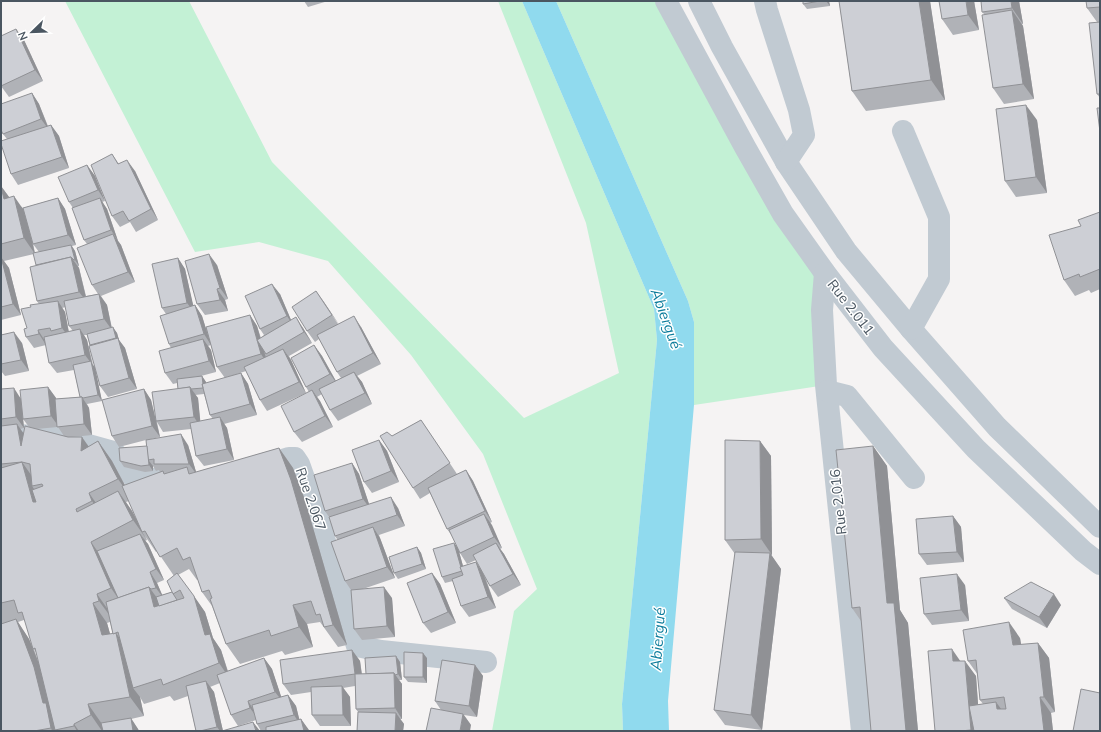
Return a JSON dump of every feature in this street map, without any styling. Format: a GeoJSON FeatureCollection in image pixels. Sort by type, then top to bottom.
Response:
{"type":"FeatureCollection","features":[{"type":"Feature","properties":{"kind":"street","name":"Rue 2.011"},"geometry":{"type":"LineString","coordinates":[[666,1],[783,214],[825,273],[883,348],[976,449],[1083,551],[1100,564]]}},
{"type":"Feature","properties":{"kind":"street"},"geometry":{"type":"LineString","coordinates":[[699,1],[722,47],[786,162],[846,251],[911,329],[997,427],[1100,527]]}},
{"type":"Feature","properties":{"kind":"street"},"geometry":{"type":"LineString","coordinates":[[765,1],[799,110],[804,135],[786,162]]}},
{"type":"Feature","properties":{"kind":"street"},"geometry":{"type":"LineString","coordinates":[[903,131],[939,217],[939,279],[911,329]]}},
{"type":"Feature","properties":{"kind":"street","name":"Rue 2.016"},"geometry":{"type":"LineString","coordinates":[[825,273],[822,310],[827,391],[862,731]]}},
{"type":"Feature","properties":{"kind":"street"},"geometry":{"type":"LineString","coordinates":[[827,391],[847,396],[914,478]]}},
{"type":"Feature","properties":{"kind":"street"},"geometry":{"type":"LineString","coordinates":[[1,437],[19,435],[67,439],[114,452],[119,458],[125,472],[135,476],[172,482],[194,479]]}},
{"type":"Feature","properties":{"kind":"street","name":"Rue 2.067"},"geometry":{"type":"LineString","coordinates":[[237,471],[258,468],[289,458],[295,458],[299,464],[316,512],[357,646],[381,651],[486,662]]}},
{"type":"Feature","properties":{"kind":"green space"},"geometry":{"type":"Polygon","coordinates":[[[65,1],[189,1],[272,162],[524,418],[619,373],[586,223],[498,1],[522,1],[654,309],[657,340],[622,704],[623,731],[492,731],[514,611],[537,589],[483,454],[411,355],[328,261],[259,242],[195,252],[65,1]]]}},
{"type":"Feature","properties":{"kind":"green space"},"geometry":{"type":"Polygon","coordinates":[[[556,1],[666,1],[825,273],[826,385],[694,405],[694,322],[688,301],[556,1]]]}},
{"type":"Feature","properties":{"kind":"water","name":"Abiergué"},"geometry":{"type":"Polygon","coordinates":[[[522,1],[556,1],[688,301],[694,322],[694,405],[668,701],[669,731],[623,731],[622,704],[657,340],[654,309],[522,1]]]}},
{"type":"Feature","properties":{"kind":"building"},"geometry":{"type":"Polygon","coordinates":[[[803,1],[820,1],[803,4],[803,1]]]}},
{"type":"Feature","properties":{"kind":"building"},"geometry":{"type":"Polygon","coordinates":[[[839,1],[919,1],[931,80],[852,91],[839,1]]]}},
{"type":"Feature","properties":{"kind":"building"},"geometry":{"type":"Polygon","coordinates":[[[939,1],[966,1],[968,15],[942,19],[939,1]]]}},
{"type":"Feature","properties":{"kind":"building"},"geometry":{"type":"Polygon","coordinates":[[[981,1],[1011,1],[1012,8],[982,12],[981,1]]]}},
{"type":"Feature","properties":{"kind":"building"},"geometry":{"type":"Polygon","coordinates":[[[1086,1],[1100,1],[1100,7],[1087,8],[1086,1]]]}},
{"type":"Feature","properties":{"kind":"building"},"geometry":{"type":"Polygon","coordinates":[[[1012,10],[1023,84],[993,88],[982,15],[1012,10]]]}},
{"type":"Feature","properties":{"kind":"building"},"geometry":{"type":"Polygon","coordinates":[[[1100,22],[1100,94],[1097,94],[1089,23],[1100,22]]]}},
{"type":"Feature","properties":{"kind":"building"},"geometry":{"type":"Polygon","coordinates":[[[16,29],[35,70],[1,86],[1,36],[16,29]]]}},
{"type":"Feature","properties":{"kind":"building"},"geometry":{"type":"Polygon","coordinates":[[[32,93],[41,119],[3,134],[1,130],[1,104],[32,93]]]}},
{"type":"Feature","properties":{"kind":"building"},"geometry":{"type":"Polygon","coordinates":[[[1026,105],[1036,177],[1005,181],[996,109],[1026,105]]]}},
{"type":"Feature","properties":{"kind":"building"},"geometry":{"type":"Polygon","coordinates":[[[1097,108],[1100,108],[1100,132],[1097,108]]]}},
{"type":"Feature","properties":{"kind":"building"},"geometry":{"type":"Polygon","coordinates":[[[51,125],[62,157],[11,174],[1,141],[51,125]]]}},
{"type":"Feature","properties":{"kind":"building"},"geometry":{"type":"Polygon","coordinates":[[[112,154],[118,164],[127,160],[151,209],[129,221],[123,211],[112,216],[91,165],[112,154]]]}},
{"type":"Feature","properties":{"kind":"building"},"geometry":{"type":"Polygon","coordinates":[[[87,165],[98,190],[69,202],[58,177],[87,165]]]}},
{"type":"Feature","properties":{"kind":"building"},"geometry":{"type":"Polygon","coordinates":[[[1,187],[4,199],[14,196],[24,238],[1,244],[1,187]]]}},
{"type":"Feature","properties":{"kind":"building"},"geometry":{"type":"Polygon","coordinates":[[[58,198],[68,235],[33,244],[23,208],[58,198]]]}},
{"type":"Feature","properties":{"kind":"building"},"geometry":{"type":"Polygon","coordinates":[[[100,198],[111,230],[84,240],[72,208],[100,198]]]}},
{"type":"Feature","properties":{"kind":"building"},"geometry":{"type":"Polygon","coordinates":[[[1100,212],[1100,269],[1080,277],[1079,274],[1064,280],[1049,235],[1081,226],[1078,220],[1100,212]]]}},
{"type":"Feature","properties":{"kind":"building"},"geometry":{"type":"Polygon","coordinates":[[[113,234],[128,272],[92,285],[77,248],[113,234]]]}},
{"type":"Feature","properties":{"kind":"building"},"geometry":{"type":"Polygon","coordinates":[[[71,245],[75,260],[71,257],[36,265],[33,253],[71,245]]]}},
{"type":"Feature","properties":{"kind":"building"},"geometry":{"type":"Polygon","coordinates":[[[209,254],[220,288],[217,289],[220,300],[197,304],[185,261],[209,254]]]}},
{"type":"Feature","properties":{"kind":"building"},"geometry":{"type":"Polygon","coordinates":[[[1,257],[13,304],[1,307],[1,257]]]}},
{"type":"Feature","properties":{"kind":"building"},"geometry":{"type":"Polygon","coordinates":[[[71,257],[79,292],[37,301],[30,267],[71,257]]]}},
{"type":"Feature","properties":{"kind":"building"},"geometry":{"type":"Polygon","coordinates":[[[178,258],[187,303],[162,308],[152,264],[178,258]]]}},
{"type":"Feature","properties":{"kind":"building"},"geometry":{"type":"Polygon","coordinates":[[[272,284],[287,316],[260,329],[245,296],[272,284]]]}},
{"type":"Feature","properties":{"kind":"building"},"geometry":{"type":"Polygon","coordinates":[[[316,291],[332,315],[307,331],[292,307],[316,291]]]}},
{"type":"Feature","properties":{"kind":"building"},"geometry":{"type":"Polygon","coordinates":[[[99,294],[104,319],[69,326],[64,301],[99,294]]]}},
{"type":"Feature","properties":{"kind":"building"},"geometry":{"type":"Polygon","coordinates":[[[58,301],[62,328],[51,331],[50,328],[38,330],[39,334],[26,337],[24,329],[27,328],[21,309],[31,307],[30,305],[58,301]]]}},
{"type":"Feature","properties":{"kind":"building"},"geometry":{"type":"Polygon","coordinates":[[[195,305],[204,334],[169,344],[160,316],[195,305]]]}},
{"type":"Feature","properties":{"kind":"building"},"geometry":{"type":"Polygon","coordinates":[[[250,315],[261,354],[217,367],[206,327],[250,315]]]}},
{"type":"Feature","properties":{"kind":"building"},"geometry":{"type":"Polygon","coordinates":[[[354,316],[373,353],[337,372],[317,335],[354,316]]]}},
{"type":"Feature","properties":{"kind":"building"},"geometry":{"type":"Polygon","coordinates":[[[296,317],[304,332],[266,354],[257,340],[296,317]]]}},
{"type":"Feature","properties":{"kind":"building"},"geometry":{"type":"Polygon","coordinates":[[[113,327],[116,338],[90,345],[87,334],[113,327]]]}},
{"type":"Feature","properties":{"kind":"building"},"geometry":{"type":"Polygon","coordinates":[[[80,329],[85,355],[49,363],[44,337],[80,329]]]}},
{"type":"Feature","properties":{"kind":"building"},"geometry":{"type":"Polygon","coordinates":[[[14,332],[21,360],[1,364],[1,335],[14,332]]]}},
{"type":"Feature","properties":{"kind":"building"},"geometry":{"type":"Polygon","coordinates":[[[118,338],[129,378],[100,386],[89,346],[118,338]]]}},
{"type":"Feature","properties":{"kind":"building"},"geometry":{"type":"Polygon","coordinates":[[[203,339],[209,361],[165,373],[159,351],[203,339]]]}},
{"type":"Feature","properties":{"kind":"building"},"geometry":{"type":"Polygon","coordinates":[[[314,345],[330,374],[306,387],[291,358],[314,345]]]}},
{"type":"Feature","properties":{"kind":"building"},"geometry":{"type":"Polygon","coordinates":[[[283,349],[299,382],[260,400],[244,367],[283,349]]]}},
{"type":"Feature","properties":{"kind":"building"},"geometry":{"type":"Polygon","coordinates":[[[91,361],[98,395],[83,398],[80,397],[73,365],[91,361]]]}},
{"type":"Feature","properties":{"kind":"building"},"geometry":{"type":"Polygon","coordinates":[[[354,372],[365,393],[330,410],[319,389],[354,372]]]}},
{"type":"Feature","properties":{"kind":"building"},"geometry":{"type":"Polygon","coordinates":[[[241,373],[250,404],[210,415],[202,384],[241,373]]]}},
{"type":"Feature","properties":{"kind":"building"},"geometry":{"type":"Polygon","coordinates":[[[202,376],[203,388],[191,389],[190,387],[178,389],[177,379],[202,376]]]}},
{"type":"Feature","properties":{"kind":"building"},"geometry":{"type":"Polygon","coordinates":[[[48,387],[51,416],[23,419],[20,390],[48,387]]]}},
{"type":"Feature","properties":{"kind":"building"},"geometry":{"type":"Polygon","coordinates":[[[190,387],[194,417],[156,421],[152,392],[190,387]]]}},
{"type":"Feature","properties":{"kind":"building"},"geometry":{"type":"Polygon","coordinates":[[[14,388],[16,417],[1,419],[1,389],[14,388]]]}},
{"type":"Feature","properties":{"kind":"building"},"geometry":{"type":"Polygon","coordinates":[[[144,389],[152,426],[112,436],[102,400],[144,389]]]}},
{"type":"Feature","properties":{"kind":"building"},"geometry":{"type":"Polygon","coordinates":[[[312,390],[325,416],[294,432],[281,406],[312,390]]]}},
{"type":"Feature","properties":{"kind":"building"},"geometry":{"type":"Polygon","coordinates":[[[82,397],[84,424],[57,427],[55,399],[82,397]]]}},
{"type":"Feature","properties":{"kind":"building"},"geometry":{"type":"Polygon","coordinates":[[[220,417],[227,449],[196,456],[190,423],[220,417]]]}},
{"type":"Feature","properties":{"kind":"building"},"geometry":{"type":"Polygon","coordinates":[[[421,420],[450,463],[413,488],[380,436],[387,432],[392,436],[421,420]]]}},
{"type":"Feature","properties":{"kind":"building"},"geometry":{"type":"Polygon","coordinates":[[[17,424],[21,446],[25,426],[68,437],[82,437],[81,451],[98,441],[118,479],[89,493],[92,501],[76,509],[77,512],[118,491],[133,520],[91,542],[111,588],[97,594],[99,601],[93,603],[102,635],[116,633],[130,697],[88,704],[91,715],[74,724],[74,726],[55,730],[35,648],[33,649],[22,612],[18,613],[14,600],[1,603],[1,468],[22,462],[1,464],[1,426],[17,424]],[[22,462],[33,502],[36,502],[32,490],[43,486],[42,484],[32,486],[30,464],[22,462]]]}},
{"type":"Feature","properties":{"kind":"building"},"geometry":{"type":"Polygon","coordinates":[[[181,434],[189,464],[154,464],[154,459],[148,460],[146,440],[181,434]]]}},
{"type":"Feature","properties":{"kind":"building"},"geometry":{"type":"Polygon","coordinates":[[[379,440],[391,471],[364,482],[352,450],[379,440]]]}},
{"type":"Feature","properties":{"kind":"building"},"geometry":{"type":"Polygon","coordinates":[[[725,440],[760,441],[761,539],[725,540],[725,440]]]}},
{"type":"Feature","properties":{"kind":"building"},"geometry":{"type":"Polygon","coordinates":[[[147,446],[149,465],[141,466],[120,461],[119,448],[147,446]]]}},
{"type":"Feature","properties":{"kind":"building"},"geometry":{"type":"Polygon","coordinates":[[[873,446],[887,603],[894,603],[906,731],[871,731],[860,607],[852,608],[836,450],[873,446]]]}},
{"type":"Feature","properties":{"kind":"building"},"geometry":{"type":"Polygon","coordinates":[[[279,448],[291,480],[333,625],[324,627],[320,614],[316,615],[311,601],[293,605],[299,627],[271,636],[269,630],[226,644],[210,599],[212,598],[209,590],[202,592],[190,557],[183,560],[177,548],[160,557],[145,531],[142,532],[122,486],[163,471],[164,474],[187,467],[189,474],[279,448]]]}},
{"type":"Feature","properties":{"kind":"building"},"geometry":{"type":"Polygon","coordinates":[[[352,463],[363,499],[325,511],[314,475],[352,463]]]}},
{"type":"Feature","properties":{"kind":"building"},"geometry":{"type":"Polygon","coordinates":[[[466,470],[485,511],[447,529],[428,488],[466,470]]]}},
{"type":"Feature","properties":{"kind":"building"},"geometry":{"type":"Polygon","coordinates":[[[391,497],[397,515],[335,536],[329,517],[391,497]]]}},
{"type":"Feature","properties":{"kind":"building"},"geometry":{"type":"Polygon","coordinates":[[[484,514],[494,537],[460,553],[449,530],[484,514]]]}},
{"type":"Feature","properties":{"kind":"building"},"geometry":{"type":"Polygon","coordinates":[[[953,516],[957,552],[919,554],[916,519],[953,516]]]}},
{"type":"Feature","properties":{"kind":"building"},"geometry":{"type":"Polygon","coordinates":[[[373,527],[387,567],[345,581],[331,542],[373,527]]]}},
{"type":"Feature","properties":{"kind":"building"},"geometry":{"type":"Polygon","coordinates":[[[140,534],[156,569],[150,572],[156,588],[151,589],[149,587],[118,598],[97,551],[140,534]]]}},
{"type":"Feature","properties":{"kind":"building"},"geometry":{"type":"Polygon","coordinates":[[[454,543],[462,571],[442,577],[433,549],[454,543]]]}},
{"type":"Feature","properties":{"kind":"building"},"geometry":{"type":"Polygon","coordinates":[[[496,543],[513,574],[490,586],[473,555],[496,543]]]}},
{"type":"Feature","properties":{"kind":"building"},"geometry":{"type":"Polygon","coordinates":[[[417,547],[422,564],[394,573],[389,557],[417,547]]]}},
{"type":"Feature","properties":{"kind":"building"},"geometry":{"type":"Polygon","coordinates":[[[735,552],[770,553],[751,715],[714,710],[735,552]]]}},
{"type":"Feature","properties":{"kind":"building"},"geometry":{"type":"Polygon","coordinates":[[[476,562],[488,597],[461,606],[452,579],[463,575],[460,567],[476,562]]]}},
{"type":"Feature","properties":{"kind":"building"},"geometry":{"type":"Polygon","coordinates":[[[177,573],[194,596],[205,635],[210,634],[219,663],[163,685],[161,679],[133,688],[118,632],[113,634],[106,602],[149,587],[154,607],[184,598],[180,590],[173,594],[167,581],[177,573]]]}},
{"type":"Feature","properties":{"kind":"building"},"geometry":{"type":"Polygon","coordinates":[[[432,573],[448,612],[423,623],[407,583],[432,573]]]}},
{"type":"Feature","properties":{"kind":"building"},"geometry":{"type":"Polygon","coordinates":[[[957,574],[961,610],[924,614],[920,578],[957,574]]]}},
{"type":"Feature","properties":{"kind":"building"},"geometry":{"type":"Polygon","coordinates":[[[1031,582],[1054,594],[1039,617],[1004,598],[1031,582]]]}},
{"type":"Feature","properties":{"kind":"building"},"geometry":{"type":"Polygon","coordinates":[[[384,587],[387,626],[354,629],[351,590],[384,587]]]}},
{"type":"Feature","properties":{"kind":"building"},"geometry":{"type":"Polygon","coordinates":[[[172,592],[177,600],[159,606],[156,597],[172,592]]]}},
{"type":"Feature","properties":{"kind":"building"},"geometry":{"type":"Polygon","coordinates":[[[16,619],[34,667],[43,703],[46,703],[51,728],[34,731],[1,731],[1,624],[16,619]]]}},
{"type":"Feature","properties":{"kind":"building"},"geometry":{"type":"Polygon","coordinates":[[[1009,622],[1013,645],[1038,643],[1044,697],[1040,697],[1044,731],[974,731],[969,706],[996,702],[997,709],[1006,709],[1004,697],[980,700],[976,660],[968,661],[963,630],[1009,622]]]}},
{"type":"Feature","properties":{"kind":"building"},"geometry":{"type":"Polygon","coordinates":[[[952,649],[953,661],[965,661],[971,730],[935,731],[928,651],[952,649]]]}},
{"type":"Feature","properties":{"kind":"building"},"geometry":{"type":"Polygon","coordinates":[[[352,650],[355,674],[283,684],[280,660],[352,650]]]}},
{"type":"Feature","properties":{"kind":"building"},"geometry":{"type":"Polygon","coordinates":[[[404,652],[423,653],[423,677],[404,677],[404,652]]]}},
{"type":"Feature","properties":{"kind":"building"},"geometry":{"type":"Polygon","coordinates":[[[396,656],[398,674],[366,674],[365,658],[396,656]]]}},
{"type":"Feature","properties":{"kind":"building"},"geometry":{"type":"Polygon","coordinates":[[[264,658],[275,692],[248,701],[250,708],[231,715],[217,675],[264,658]]]}},
{"type":"Feature","properties":{"kind":"building"},"geometry":{"type":"Polygon","coordinates":[[[442,660],[475,665],[469,706],[435,701],[442,660]]]}},
{"type":"Feature","properties":{"kind":"building"},"geometry":{"type":"Polygon","coordinates":[[[394,673],[395,708],[356,709],[355,674],[394,673]]]}},
{"type":"Feature","properties":{"kind":"building"},"geometry":{"type":"Polygon","coordinates":[[[206,681],[217,727],[196,731],[186,686],[206,681]]]}},
{"type":"Feature","properties":{"kind":"building"},"geometry":{"type":"Polygon","coordinates":[[[342,686],[343,715],[312,715],[311,687],[342,686]]]}},
{"type":"Feature","properties":{"kind":"building"},"geometry":{"type":"Polygon","coordinates":[[[1081,689],[1100,693],[1100,731],[1073,731],[1081,689]]]}},
{"type":"Feature","properties":{"kind":"building"},"geometry":{"type":"Polygon","coordinates":[[[288,695],[294,715],[257,724],[252,705],[288,695]]]}},
{"type":"Feature","properties":{"kind":"building"},"geometry":{"type":"Polygon","coordinates":[[[431,708],[463,714],[460,731],[426,731],[431,708]]]}},
{"type":"Feature","properties":{"kind":"building"},"geometry":{"type":"Polygon","coordinates":[[[358,712],[396,713],[395,731],[357,731],[358,712]]]}},
{"type":"Feature","properties":{"kind":"building"},"geometry":{"type":"Polygon","coordinates":[[[131,718],[133,731],[103,731],[101,723],[131,718]]]}},
{"type":"Feature","properties":{"kind":"building"},"geometry":{"type":"Polygon","coordinates":[[[301,719],[304,731],[266,731],[266,727],[301,719]]]}},
{"type":"Feature","properties":{"kind":"building"},"geometry":{"type":"Polygon","coordinates":[[[253,722],[256,731],[222,731],[253,722]]]}}]}
